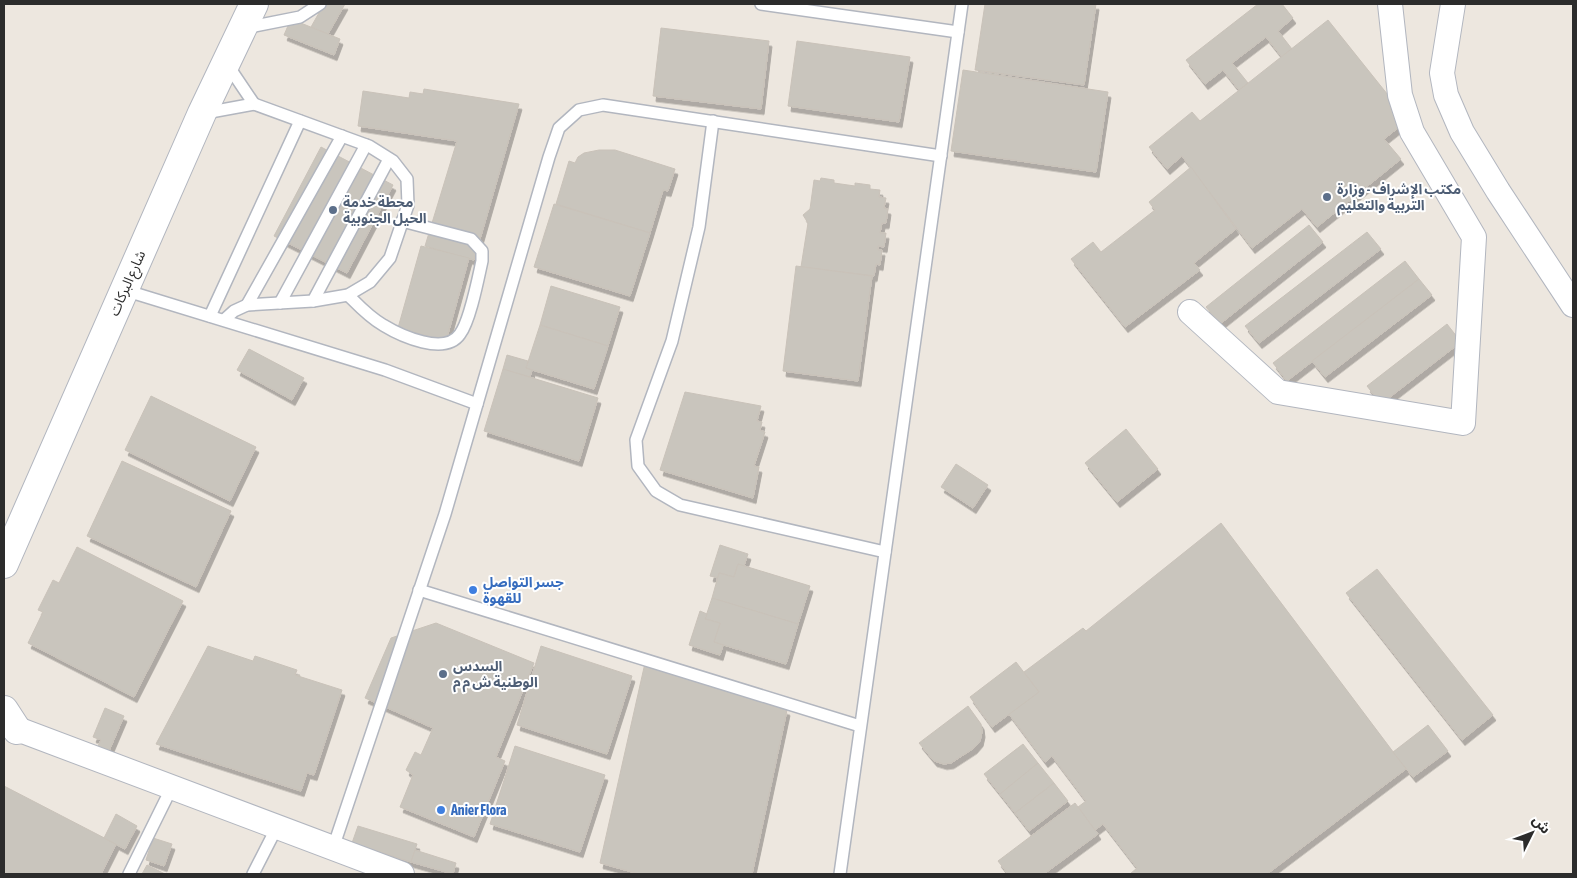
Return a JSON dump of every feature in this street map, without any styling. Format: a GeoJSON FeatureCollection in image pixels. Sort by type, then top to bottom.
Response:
{"type":"FeatureCollection","features":[{"type":"Feature","properties":{"kind":"street","name":"شارع البركات"},"geometry":{"type":"LineString","coordinates":[[4,564],[202,113],[254,4]]}},
{"type":"Feature","properties":{"kind":"street"},"geometry":{"type":"LineString","coordinates":[[1190,312],[1278,392],[1463,423],[1474,237],[1412,132],[1400,96],[1390,4]]}},
{"type":"Feature","properties":{"kind":"street"},"geometry":{"type":"LineString","coordinates":[[1454,4],[1442,73],[1446,95],[1462,132],[1487,174],[1573,305]]}},
{"type":"Feature","properties":{"kind":"street"},"geometry":{"type":"LineString","coordinates":[[7,724],[397,873]]}},
{"type":"Feature","properties":{"kind":"lane"},"geometry":{"type":"LineString","coordinates":[[242,28],[300,17],[320,4]]}},
{"type":"Feature","properties":{"kind":"lane"},"geometry":{"type":"LineString","coordinates":[[762,4],[958,32]]}},
{"type":"Feature","properties":{"kind":"lane"},"geometry":{"type":"LineString","coordinates":[[840,874],[962,4]]}},
{"type":"Feature","properties":{"kind":"lane"},"geometry":{"type":"LineString","coordinates":[[226,63],[254,104]]}},
{"type":"Feature","properties":{"kind":"lane"},"geometry":{"type":"LineString","coordinates":[[202,113],[254,104],[366,145],[393,161],[407,179],[408,204],[390,258],[370,282],[348,295],[314,301],[247,305],[234,311],[224,320]]}},
{"type":"Feature","properties":{"kind":"lane"},"geometry":{"type":"LineString","coordinates":[[333,848],[445,514],[549,156],[560,128],[579,110],[603,104],[941,156]]}},
{"type":"Feature","properties":{"kind":"lane"},"geometry":{"type":"LineString","coordinates":[[210,316],[300,121]]}},
{"type":"Feature","properties":{"kind":"lane"},"geometry":{"type":"LineString","coordinates":[[713,121],[699,227],[672,341],[636,440],[638,466],[656,491],[680,505],[885,552]]}},
{"type":"Feature","properties":{"kind":"lane"},"geometry":{"type":"LineString","coordinates":[[247,305],[342,136]]}},
{"type":"Feature","properties":{"kind":"lane"},"geometry":{"type":"LineString","coordinates":[[280,303],[366,145]]}},
{"type":"Feature","properties":{"kind":"lane"},"geometry":{"type":"LineString","coordinates":[[314,301],[389,159]]}},
{"type":"Feature","properties":{"kind":"lane"},"geometry":{"type":"LineString","coordinates":[[348,295],[362,310],[384,325],[417,340],[440,345],[451,343],[460,335],[465,325],[482,261],[482,252],[471,239],[402,221]]}},
{"type":"Feature","properties":{"kind":"lane"},"geometry":{"type":"LineString","coordinates":[[124,290],[386,370],[477,404]]}},
{"type":"Feature","properties":{"kind":"lane"},"geometry":{"type":"LineString","coordinates":[[419,590],[860,726]]}},
{"type":"Feature","properties":{"kind":"lane"},"geometry":{"type":"LineString","coordinates":[[129,874],[172,788]]}},
{"type":"Feature","properties":{"kind":"lane"},"geometry":{"type":"LineString","coordinates":[[253,874],[277,828]]}},
{"type":"Feature","properties":{"kind":"building"},"geometry":{"type":"Polygon","coordinates":[[[324,4],[345,4],[328,34],[311,27],[324,4]]]}},
{"type":"Feature","properties":{"kind":"building"},"geometry":{"type":"Polygon","coordinates":[[[985,4],[1096,4],[1084,85],[975,70],[985,4]]]}},
{"type":"Feature","properties":{"kind":"building"},"geometry":{"type":"Polygon","coordinates":[[[1258,4],[1282,4],[1293,18],[1278,31],[1292,49],[1282,57],[1266,37],[1232,63],[1248,83],[1239,90],[1223,70],[1205,84],[1186,60],[1258,4]]]}},
{"type":"Feature","properties":{"kind":"building"},"geometry":{"type":"Polygon","coordinates":[[[291,19],[340,39],[334,55],[284,35],[291,19]]]}},
{"type":"Feature","properties":{"kind":"building"},"geometry":{"type":"Polygon","coordinates":[[[1328,20],[1408,120],[1384,139],[1401,159],[1317,227],[1302,209],[1252,248],[1182,156],[1167,169],[1149,147],[1192,112],[1200,121],[1328,20]]]}},
{"type":"Feature","properties":{"kind":"building"},"geometry":{"type":"Polygon","coordinates":[[[661,28],[769,41],[761,109],[653,96],[661,28]]]}},
{"type":"Feature","properties":{"kind":"building"},"geometry":{"type":"Polygon","coordinates":[[[797,41],[910,57],[899,122],[788,106],[797,41]]]}},
{"type":"Feature","properties":{"kind":"building"},"geometry":{"type":"Polygon","coordinates":[[[963,70],[1108,92],[1096,172],[951,151],[963,70]]]}},
{"type":"Feature","properties":{"kind":"building"},"geometry":{"type":"Polygon","coordinates":[[[424,89],[519,104],[474,260],[425,246],[457,141],[358,126],[363,91],[409,98],[410,92],[423,94],[424,89]]]}},
{"type":"Feature","properties":{"kind":"building","name":"محطة خدمة الحيل الجنوبية"},"geometry":{"type":"Polygon","coordinates":[[[321,147],[393,185],[347,273],[274,236],[321,147]]]}},
{"type":"Feature","properties":{"kind":"building"},"geometry":{"type":"Polygon","coordinates":[[[599,150],[615,150],[675,169],[668,191],[663,190],[650,233],[556,204],[569,161],[575,163],[578,157],[584,153],[599,150]]]}},
{"type":"Feature","properties":{"kind":"building"},"geometry":{"type":"Polygon","coordinates":[[[1191,167],[1236,229],[1194,263],[1200,270],[1125,327],[1071,259],[1093,242],[1101,252],[1155,210],[1149,202],[1191,167]]]}},
{"type":"Feature","properties":{"kind":"building"},"geometry":{"type":"Polygon","coordinates":[[[821,178],[834,180],[834,183],[855,186],[855,183],[870,185],[870,189],[880,190],[879,197],[886,198],[884,208],[888,209],[886,223],[882,223],[880,233],[886,233],[884,247],[878,246],[878,250],[882,250],[880,265],[876,264],[874,276],[801,267],[808,223],[803,215],[810,209],[814,180],[820,181],[821,178]]]}},
{"type":"Feature","properties":{"kind":"building"},"geometry":{"type":"Polygon","coordinates":[[[554,204],[650,233],[630,296],[534,267],[554,204]]]}},
{"type":"Feature","properties":{"kind":"building"},"geometry":{"type":"Polygon","coordinates":[[[1309,225],[1323,242],[1220,324],[1206,307],[1309,225]]]}},
{"type":"Feature","properties":{"kind":"building"},"geometry":{"type":"Polygon","coordinates":[[[1367,232],[1381,249],[1259,343],[1245,326],[1367,232]]]}},
{"type":"Feature","properties":{"kind":"building"},"geometry":{"type":"Polygon","coordinates":[[[421,246],[469,258],[446,341],[398,328],[421,246]]]}},
{"type":"Feature","properties":{"kind":"building"},"geometry":{"type":"Polygon","coordinates":[[[1405,261],[1419,279],[1287,381],[1273,363],[1405,261]]]}},
{"type":"Feature","properties":{"kind":"building"},"geometry":{"type":"Polygon","coordinates":[[[796,266],[872,276],[858,381],[783,371],[796,266]]]}},
{"type":"Feature","properties":{"kind":"building"},"geometry":{"type":"Polygon","coordinates":[[[1419,279],[1432,295],[1325,377],[1312,361],[1419,279]]]}},
{"type":"Feature","properties":{"kind":"building"},"geometry":{"type":"Polygon","coordinates":[[[551,286],[620,307],[608,346],[540,325],[551,286]]]}},
{"type":"Feature","properties":{"kind":"building"},"geometry":{"type":"Polygon","coordinates":[[[1447,324],[1461,342],[1381,404],[1367,386],[1447,324]]]}},
{"type":"Feature","properties":{"kind":"building"},"geometry":{"type":"Polygon","coordinates":[[[540,325],[608,346],[594,389],[526,368],[540,325]]]}},
{"type":"Feature","properties":{"kind":"building"},"geometry":{"type":"Polygon","coordinates":[[[249,349],[304,378],[292,400],[237,370],[249,349]]]}},
{"type":"Feature","properties":{"kind":"building"},"geometry":{"type":"Polygon","coordinates":[[[507,355],[528,361],[526,368],[532,370],[530,377],[503,369],[507,355]]]}},
{"type":"Feature","properties":{"kind":"building"},"geometry":{"type":"Polygon","coordinates":[[[503,369],[598,398],[579,461],[484,431],[503,369]]]}},
{"type":"Feature","properties":{"kind":"building"},"geometry":{"type":"Polygon","coordinates":[[[685,392],[761,406],[757,421],[762,422],[760,430],[765,432],[754,466],[759,467],[753,498],[660,470],[685,392]]]}},
{"type":"Feature","properties":{"kind":"building"},"geometry":{"type":"Polygon","coordinates":[[[151,396],[256,447],[230,501],[125,450],[151,396]]]}},
{"type":"Feature","properties":{"kind":"building"},"geometry":{"type":"Polygon","coordinates":[[[1126,429],[1158,469],[1117,502],[1085,463],[1126,429]]]}},
{"type":"Feature","properties":{"kind":"building"},"geometry":{"type":"Polygon","coordinates":[[[122,461],[231,511],[196,587],[87,536],[122,461]]]}},
{"type":"Feature","properties":{"kind":"building"},"geometry":{"type":"Polygon","coordinates":[[[956,464],[988,485],[973,508],[941,487],[956,464]]]}},
{"type":"Feature","properties":{"kind":"building"},"geometry":{"type":"Polygon","coordinates":[[[1221,523],[1406,769],[1267,874],[1130,874],[1137,868],[1103,824],[1095,830],[1078,807],[1086,801],[1052,756],[1045,762],[1009,714],[1039,692],[1024,672],[1083,628],[1086,631],[1221,523]]]}},
{"type":"Feature","properties":{"kind":"building"},"geometry":{"type":"Polygon","coordinates":[[[720,545],[748,554],[744,566],[738,564],[734,577],[719,573],[718,578],[710,576],[720,545]]]}},
{"type":"Feature","properties":{"kind":"building"},"geometry":{"type":"Polygon","coordinates":[[[77,547],[183,601],[134,697],[28,643],[43,612],[38,610],[53,580],[59,583],[77,547]]]}},
{"type":"Feature","properties":{"kind":"building"},"geometry":{"type":"Polygon","coordinates":[[[738,564],[810,586],[798,624],[712,598],[719,573],[734,577],[738,564]]]}},
{"type":"Feature","properties":{"kind":"building"},"geometry":{"type":"Polygon","coordinates":[[[1377,569],[1493,715],[1462,740],[1346,593],[1377,569]]]}},
{"type":"Feature","properties":{"kind":"building"},"geometry":{"type":"Polygon","coordinates":[[[712,598],[798,624],[786,664],[714,642],[720,623],[705,619],[712,598]]]}},
{"type":"Feature","properties":{"kind":"building"},"geometry":{"type":"Polygon","coordinates":[[[700,611],[707,614],[705,619],[720,623],[714,642],[723,645],[720,655],[689,645],[700,611]]]}},
{"type":"Feature","properties":{"kind":"building"},"geometry":{"type":"Polygon","coordinates":[[[436,623],[534,663],[496,757],[505,761],[474,837],[400,807],[413,775],[406,770],[415,752],[421,755],[433,728],[365,698],[391,638],[436,623]]]}},
{"type":"Feature","properties":{"kind":"building"},"geometry":{"type":"Polygon","coordinates":[[[208,646],[253,661],[255,656],[297,670],[295,675],[342,690],[314,775],[307,773],[301,791],[156,744],[208,646]]]}},
{"type":"Feature","properties":{"kind":"building"},"geometry":{"type":"Polygon","coordinates":[[[541,646],[632,676],[607,754],[517,725],[541,646]]]}},
{"type":"Feature","properties":{"kind":"building"},"geometry":{"type":"Polygon","coordinates":[[[1016,662],[1039,692],[992,727],[970,697],[1016,662]]]}},
{"type":"Feature","properties":{"kind":"building"},"geometry":{"type":"Polygon","coordinates":[[[645,663],[787,710],[752,874],[639,874],[600,863],[645,663]]]}},
{"type":"Feature","properties":{"kind":"building"},"geometry":{"type":"Polygon","coordinates":[[[968,706],[981,724],[980,741],[974,748],[951,763],[944,764],[934,761],[919,743],[968,706]]]}},
{"type":"Feature","properties":{"kind":"building"},"geometry":{"type":"Polygon","coordinates":[[[105,708],[124,716],[109,751],[98,746],[101,740],[93,737],[105,708]]]}},
{"type":"Feature","properties":{"kind":"building"},"geometry":{"type":"Polygon","coordinates":[[[1428,725],[1448,751],[1413,777],[1393,752],[1428,725]]]}},
{"type":"Feature","properties":{"kind":"building"},"geometry":{"type":"Polygon","coordinates":[[[1023,744],[1038,763],[1000,794],[984,774],[1023,744]]]}},
{"type":"Feature","properties":{"kind":"building"},"geometry":{"type":"Polygon","coordinates":[[[515,746],[605,775],[580,852],[490,824],[515,746]]]}},
{"type":"Feature","properties":{"kind":"building"},"geometry":{"type":"Polygon","coordinates":[[[1038,763],[1054,783],[1015,813],[1000,794],[1038,763]]]}},
{"type":"Feature","properties":{"kind":"building"},"geometry":{"type":"Polygon","coordinates":[[[1054,783],[1068,801],[1029,831],[1015,813],[1054,783]]]}},
{"type":"Feature","properties":{"kind":"building"},"geometry":{"type":"Polygon","coordinates":[[[4,786],[116,844],[101,874],[4,874],[4,786]]]}},
{"type":"Feature","properties":{"kind":"building"},"geometry":{"type":"Polygon","coordinates":[[[1075,803],[1098,834],[1044,874],[1008,874],[998,861],[1075,803]]]}},
{"type":"Feature","properties":{"kind":"building"},"geometry":{"type":"Polygon","coordinates":[[[116,814],[137,826],[125,849],[104,838],[116,814]]]}},
{"type":"Feature","properties":{"kind":"building"},"geometry":{"type":"Polygon","coordinates":[[[358,826],[417,844],[411,862],[352,843],[358,826]]]}},
{"type":"Feature","properties":{"kind":"building"},"geometry":{"type":"Polygon","coordinates":[[[153,838],[172,844],[164,866],[146,860],[153,838]]]}},
{"type":"Feature","properties":{"kind":"building"},"geometry":{"type":"Polygon","coordinates":[[[415,850],[456,863],[453,874],[411,862],[415,850]]]}},
{"type":"Feature","properties":{"kind":"building"},"geometry":{"type":"Polygon","coordinates":[[[147,865],[165,874],[142,874],[147,865]]]}},
{"type":"Feature","properties":{"kind":"place","name":"مكتب الإشراف - وزارة التربية والتعليم"},"geometry":{"type":"Point","coordinates":[1327,197]}},
{"type":"Feature","properties":{"kind":"place","name":"محطة خدمة الحيل الجنوبية"},"geometry":{"type":"Point","coordinates":[333,210]}},
{"type":"Feature","properties":{"kind":"place","name":"جسر التواصل للقهوة"},"geometry":{"type":"Point","coordinates":[473,590]}},
{"type":"Feature","properties":{"kind":"place","name":"السدس الوطنیة ش م م"},"geometry":{"type":"Point","coordinates":[443,674]}},
{"type":"Feature","properties":{"kind":"place","name":"Anier Flora"},"geometry":{"type":"Point","coordinates":[441,810]}}]}
